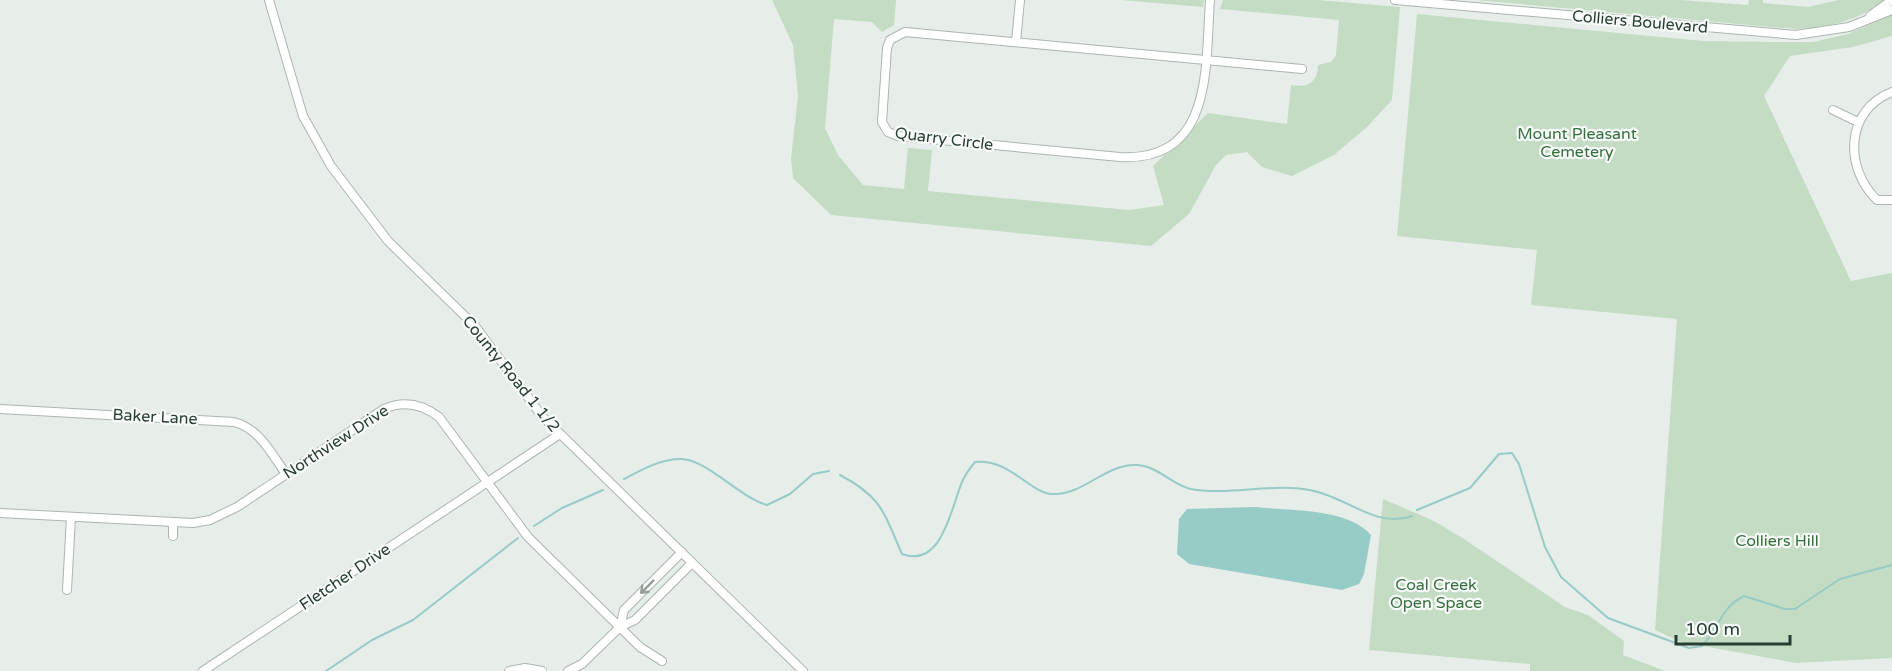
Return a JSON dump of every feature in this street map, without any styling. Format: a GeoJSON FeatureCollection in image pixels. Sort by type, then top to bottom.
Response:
{"type":"FeatureCollection","features":[{"type":"Feature","properties":{"kind":"street","name":"County Road 1 1/2"},"geometry":{"type":"LineString","coordinates":[[269,0],[299,106],[329,163],[388,241],[475,326],[536,409],[560,434],[803,671]]}},
{"type":"Feature","properties":{"kind":"street"},"geometry":{"type":"LineString","coordinates":[[1016,42],[1020,0]]}},
{"type":"Feature","properties":{"kind":"street","name":"Quarry Circle"},"geometry":{"type":"LineString","coordinates":[[1205,60],[905,32],[897,34],[890,40],[887,48],[882,123],[888,132],[898,136],[1144,157],[1180,139],[1196,118],[1202,96],[1205,60],[1210,0]]}},
{"type":"Feature","properties":{"kind":"street","name":"Colliers Boulevard"},"geometry":{"type":"LineString","coordinates":[[1395,0],[1780,34],[1811,34],[1849,27],[1892,10]]}},
{"type":"Feature","properties":{"kind":"street","name":"Colliers Boulevard"},"geometry":{"type":"LineString","coordinates":[[1849,27],[1892,0]]}},
{"type":"Feature","properties":{"kind":"street"},"geometry":{"type":"LineString","coordinates":[[1205,60],[1302,69]]}},
{"type":"Feature","properties":{"kind":"street"},"geometry":{"type":"LineString","coordinates":[[1892,92],[1874,101],[1858,122],[1854,153],[1867,190],[1877,200],[1892,200]]}},
{"type":"Feature","properties":{"kind":"street"},"geometry":{"type":"LineString","coordinates":[[1833,110],[1858,122]]}},
{"type":"Feature","properties":{"kind":"street","name":"Northview Drive"},"geometry":{"type":"LineString","coordinates":[[0,513],[202,522],[221,516],[384,409],[411,404],[426,408],[439,417],[528,537],[640,647],[662,661]]}},
{"type":"Feature","properties":{"kind":"street","name":"Baker Lane"},"geometry":{"type":"LineString","coordinates":[[0,409],[234,422],[246,426],[260,436],[285,474]]}},
{"type":"Feature","properties":{"kind":"street","name":"Fletcher Drive"},"geometry":{"type":"LineString","coordinates":[[203,671],[560,434]]}},
{"type":"Feature","properties":{"kind":"street"},"geometry":{"type":"LineString","coordinates":[[67,590],[71,517]]}},
{"type":"Feature","properties":{"kind":"street"},"geometry":{"type":"LineString","coordinates":[[172,536],[173,522]]}},
{"type":"Feature","properties":{"kind":"street"},"geometry":{"type":"LineString","coordinates":[[620,627],[624,610],[682,552]]}},
{"type":"Feature","properties":{"kind":"street"},"geometry":{"type":"LineString","coordinates":[[568,671],[582,664],[620,627],[635,620],[692,563]]}},
{"type":"Feature","properties":{"kind":"street"},"geometry":{"type":"LineString","coordinates":[[509,671],[525,668],[542,671]]}},
{"type":"Feature","properties":{"kind":"green space"},"geometry":{"type":"Polygon","coordinates":[[[772,0],[896,0],[894,25],[882,32],[872,22],[834,19],[825,128],[838,155],[863,185],[904,189],[908,148],[932,150],[928,191],[1129,210],[1164,205],[1153,166],[1208,113],[1287,124],[1291,85],[1302,86],[1310,83],[1316,76],[1318,65],[1331,62],[1336,55],[1339,20],[1220,9],[1223,0],[1318,0],[1400,7],[1392,100],[1367,127],[1334,155],[1292,176],[1262,167],[1247,152],[1226,155],[1216,165],[1189,214],[1151,246],[831,215],[793,178],[791,159],[798,96],[793,45],[772,0]]]}},
{"type":"Feature","properties":{"kind":"green space"},"geometry":{"type":"Polygon","coordinates":[[[1120,0],[1204,0],[1203,7],[1120,0]]]}},
{"type":"Feature","properties":{"kind":"green space"},"geometry":{"type":"Polygon","coordinates":[[[1475,0],[1680,0],[1748,5],[1749,0],[1763,0],[1763,3],[1808,7],[1839,0],[1885,0],[1843,22],[1795,29],[1475,0]]]}},
{"type":"Feature","properties":{"kind":"green space","name":"Colliers Hill"},"geometry":{"type":"Polygon","coordinates":[[[1417,14],[1703,41],[1777,42],[1813,42],[1848,34],[1892,15],[1892,36],[1853,47],[1790,56],[1764,96],[1851,281],[1892,273],[1892,658],[1796,663],[1681,642],[1655,630],[1677,319],[1531,305],[1537,250],[1397,236],[1417,14]]]}},
{"type":"Feature","properties":{"kind":"green space","name":"Coal Creek Open Space"},"geometry":{"type":"Polygon","coordinates":[[[1383,499],[1434,521],[1565,607],[1588,615],[1624,641],[1623,655],[1665,671],[1530,671],[1530,664],[1369,650],[1383,499]]]}},
{"type":"Feature","properties":{"kind":"water"},"geometry":{"type":"Polygon","coordinates":[[[1256,507],[1318,512],[1361,526],[1371,535],[1364,574],[1359,584],[1342,590],[1189,564],[1177,554],[1179,519],[1187,509],[1256,507]]]}},
{"type":"Feature","properties":{"kind":"waterway"},"geometry":{"type":"LineString","coordinates":[[1417,510],[1470,488],[1499,454],[1512,453],[1519,464],[1545,547],[1561,577],[1608,618],[1689,648],[1702,646],[1730,606],[1744,596],[1785,609],[1795,609],[1840,579],[1892,565]]}},
{"type":"Feature","properties":{"kind":"waterway"},"geometry":{"type":"LineString","coordinates":[[624,479],[651,466],[681,459],[701,465],[756,501],[767,505],[790,494],[813,474],[829,471]]}},
{"type":"Feature","properties":{"kind":"waterway"},"geometry":{"type":"LineString","coordinates":[[840,475],[865,491],[880,507],[902,554],[916,556],[927,553],[936,545],[949,520],[962,482],[975,462],[998,465],[1035,488],[1052,494],[1074,490],[1115,469],[1137,465],[1152,469],[1191,489],[1206,491],[1299,489],[1326,495],[1387,519],[1412,516]]}},
{"type":"Feature","properties":{"kind":"waterway"},"geometry":{"type":"LineString","coordinates":[[534,526],[562,508],[603,490]]}},
{"type":"Feature","properties":{"kind":"waterway"},"geometry":{"type":"LineString","coordinates":[[326,671],[372,640],[413,620],[518,538]]}},
{"type":"Feature","properties":{"kind":"park label","name":"Mount Pleasant Cemetery"},"geometry":{"type":"Point","coordinates":[1577,143]}}]}
